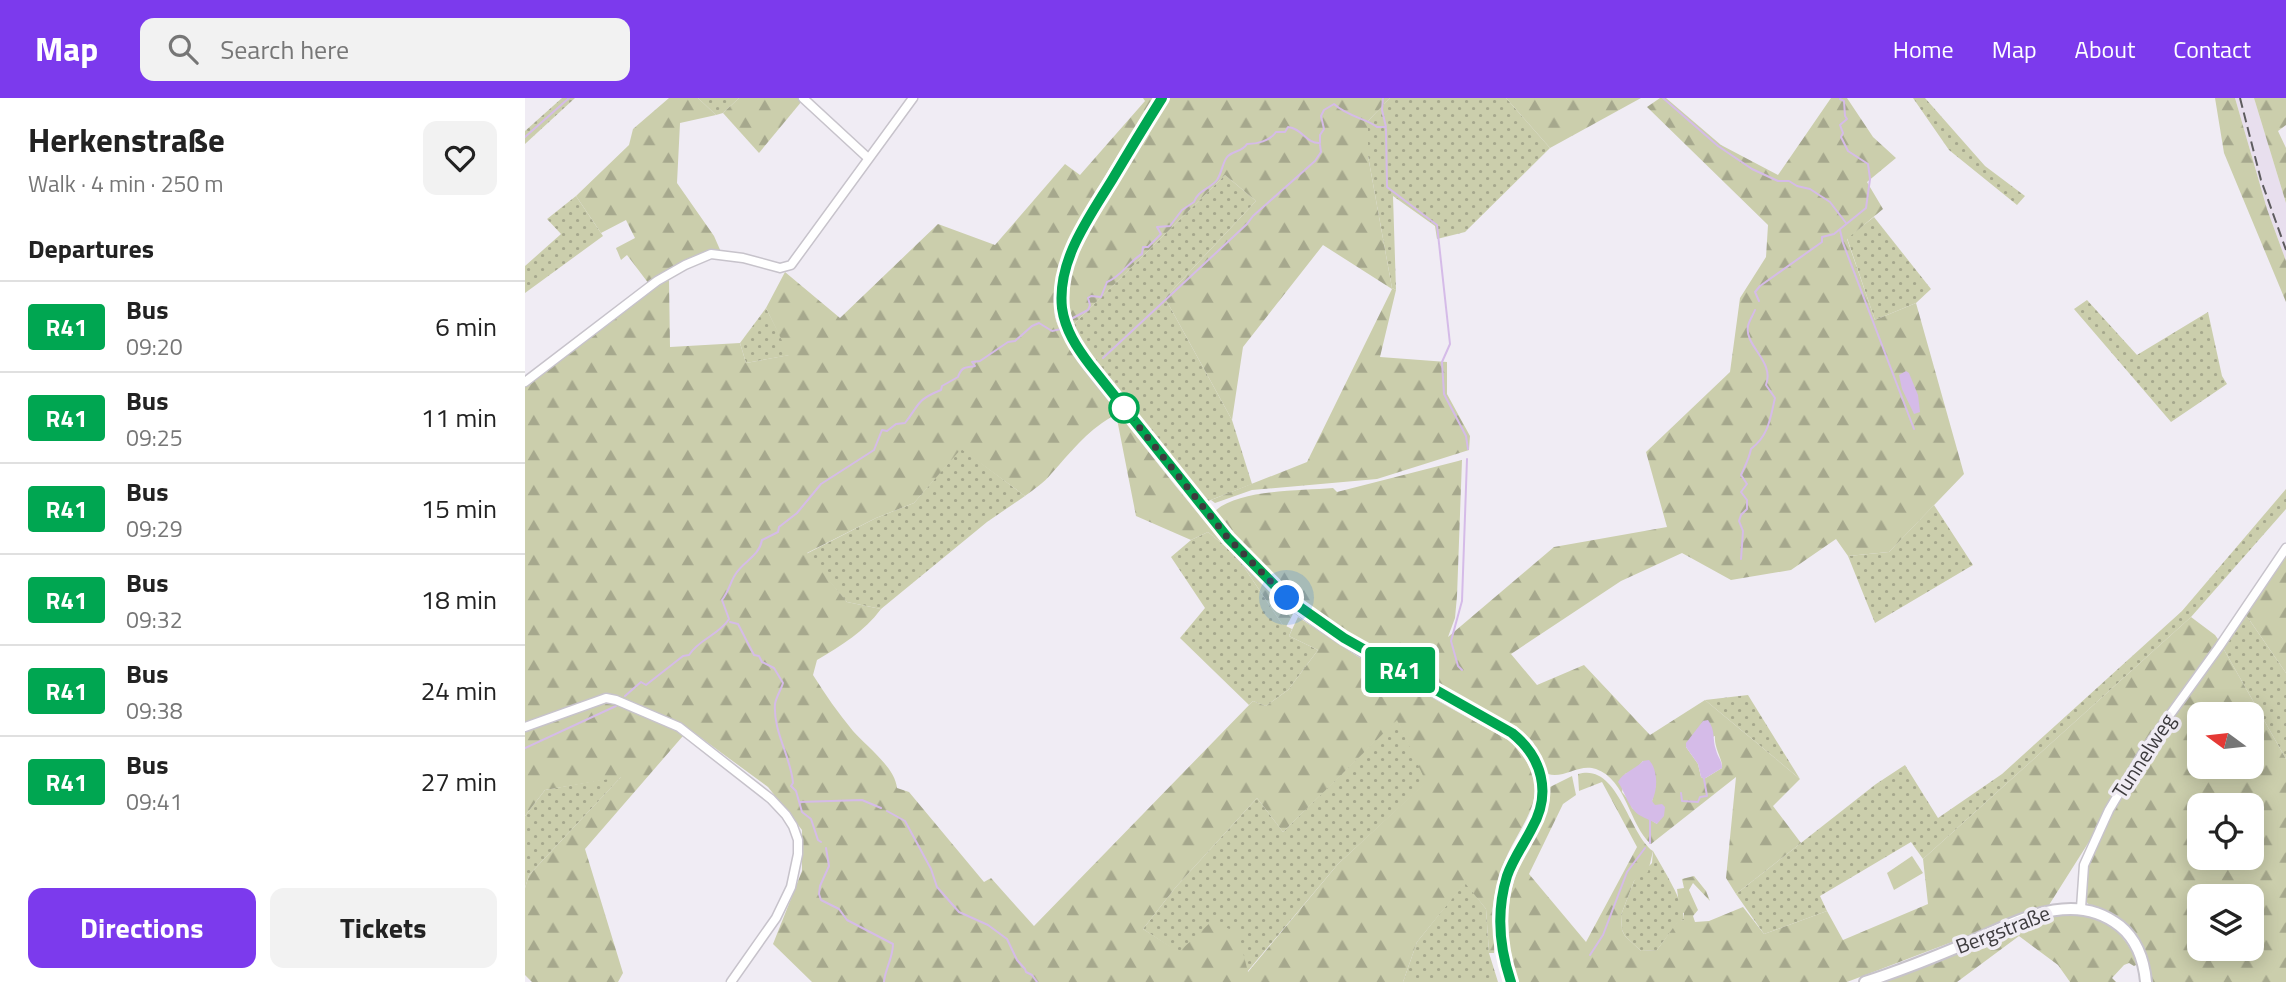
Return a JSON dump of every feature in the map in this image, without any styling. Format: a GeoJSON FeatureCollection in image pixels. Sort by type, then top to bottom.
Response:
{"type":"FeatureCollection","features":[{"type":"Feature","properties":{"kind":"main road"},"geometry":{"type":"LineString","coordinates":[[1162,98],[1074,245],[1064,273],[1062,288],[1066,325],[1081,353],[1228,538],[1279,591],[1307,614],[1344,638],[1512,733],[1531,752],[1541,774],[1543,800],[1534,826],[1508,873],[1500,915],[1501,946],[1511,982]]}},
{"type":"Feature","properties":{"kind":"main road","name":"Bergstraße"},"geometry":{"type":"LineString","coordinates":[[1865,982],[2035,915],[2057,909],[2081,908],[2105,916],[2129,935],[2143,960],[2146,982]]}},
{"type":"Feature","properties":{"kind":"street"},"geometry":{"type":"LineString","coordinates":[[803,98],[869,158]]}},
{"type":"Feature","properties":{"kind":"street"},"geometry":{"type":"LineString","coordinates":[[525,382],[657,281],[685,265],[711,254],[743,258],[780,268],[787,267],[796,260],[913,98]]}},
{"type":"Feature","properties":{"kind":"street","name":"Tunnelweg"},"geometry":{"type":"LineString","coordinates":[[2081,908],[2084,865],[2120,790],[2146,748],[2286,548]]}},
{"type":"Feature","properties":{"kind":"street"},"geometry":{"type":"LineString","coordinates":[[525,727],[605,698],[616,700],[679,727],[771,799],[786,815],[798,840],[797,861],[791,887],[776,918],[731,982]]}},
{"type":"Feature","properties":{"kind":"shaded area"},"geometry":{"type":"Polygon","coordinates":[[[2235,98],[2254,98],[2286,203],[2286,261],[2267,209],[2235,98]]]}},
{"type":"Feature","properties":{"kind":"shaded area"},"geometry":{"type":"Polygon","coordinates":[[[1906,371],[1918,395],[1920,412],[1914,414],[1902,389],[1899,375],[1906,371]]]}},
{"type":"Feature","properties":{"kind":"shaded area"},"geometry":{"type":"Polygon","coordinates":[[[1708,720],[1722,768],[1704,779],[1686,743],[1703,721],[1708,720]]]}},
{"type":"Feature","properties":{"kind":"shaded area"},"geometry":{"type":"Polygon","coordinates":[[[1649,760],[1656,780],[1652,801],[1655,805],[1662,804],[1665,807],[1664,816],[1657,824],[1633,810],[1618,782],[1643,761],[1649,760]]]}},
{"type":"Feature","properties":{"kind":"green space"},"geometry":{"type":"Polygon","coordinates":[[[562,98],[575,98],[525,144],[525,131],[562,98]]]}},
{"type":"Feature","properties":{"kind":"green space"},"geometry":{"type":"Polygon","coordinates":[[[669,98],[698,98],[716,115],[680,123],[677,183],[714,236],[721,252],[649,284],[627,255],[621,260],[616,248],[635,238],[626,220],[601,233],[576,196],[629,145],[633,129],[669,98]]]}},
{"type":"Feature","properties":{"kind":"green space"},"geometry":{"type":"Polygon","coordinates":[[[698,98],[739,98],[723,113],[716,115],[698,98]]]}},
{"type":"Feature","properties":{"kind":"green space"},"geometry":{"type":"Polygon","coordinates":[[[739,98],[799,98],[802,101],[759,153],[723,113],[739,98]]]}},
{"type":"Feature","properties":{"kind":"green space"},"geometry":{"type":"Polygon","coordinates":[[[1143,98],[1155,98],[1086,209],[1070,242],[1059,274],[1054,302],[1058,326],[1069,346],[1113,399],[1111,417],[1086,436],[1045,480],[1025,496],[961,449],[914,503],[876,518],[807,553],[847,602],[881,609],[860,631],[817,660],[813,675],[847,724],[886,765],[897,788],[909,792],[984,882],[991,878],[1034,926],[1253,701],[1266,706],[1288,690],[1318,650],[1289,636],[1298,617],[1357,656],[1510,741],[1526,761],[1534,778],[1535,794],[1524,825],[1506,858],[1498,883],[1492,915],[1494,953],[1489,953],[1486,909],[1465,883],[1417,942],[1403,982],[812,982],[773,944],[802,871],[802,830],[768,787],[689,729],[585,849],[623,973],[618,982],[532,982],[525,975],[525,888],[529,875],[621,777],[545,790],[525,816],[525,385],[659,282],[669,279],[670,347],[740,343],[746,363],[789,355],[766,308],[785,272],[840,318],[938,224],[995,245],[1065,164],[1080,175],[1145,101],[1143,98]],[[1397,720],[1283,832],[1257,798],[1175,888],[1143,929],[1179,952],[1212,921],[1238,933],[1248,972],[1338,864],[1426,782],[1397,720]]]}},
{"type":"Feature","properties":{"kind":"green space"},"geometry":{"type":"Polygon","coordinates":[[[1167,98],[1390,98],[1368,121],[1368,156],[1392,288],[1396,290],[1380,357],[1447,362],[1447,394],[1470,436],[1469,450],[1377,479],[1252,490],[1215,503],[1211,500],[1307,462],[1392,289],[1323,245],[1243,347],[1232,420],[1165,298],[1256,201],[1225,175],[1070,328],[1065,301],[1073,254],[1167,98]]]}},
{"type":"Feature","properties":{"kind":"green space"},"geometry":{"type":"Polygon","coordinates":[[[1390,98],[1506,98],[1550,148],[1465,232],[1437,239],[1435,226],[1393,196],[1396,290],[1392,288],[1368,156],[1368,121],[1390,98]]]}},
{"type":"Feature","properties":{"kind":"green space"},"geometry":{"type":"Polygon","coordinates":[[[1506,98],[1641,98],[1550,148],[1506,98]]]}},
{"type":"Feature","properties":{"kind":"green space"},"geometry":{"type":"Polygon","coordinates":[[[1660,98],[1666,98],[1721,145],[1778,175],[1831,98],[1847,98],[1873,137],[1896,158],[1867,182],[1883,209],[1847,239],[1875,320],[1916,303],[1964,474],[1889,552],[1848,556],[1836,539],[1791,570],[1731,580],[1682,553],[1621,581],[1511,654],[1537,685],[1584,665],[1650,735],[1705,700],[1800,779],[1773,806],[1801,843],[1736,894],[1726,878],[1736,777],[1651,844],[1637,826],[1615,783],[1606,775],[1590,768],[1548,774],[1533,742],[1523,732],[1357,638],[1304,604],[1268,573],[1214,512],[1224,504],[1253,495],[1333,488],[1337,492],[1462,460],[1457,596],[1455,618],[1448,637],[1554,547],[1667,527],[1646,452],[1730,372],[1740,298],[1766,257],[1768,225],[1647,107],[1660,98]],[[1715,736],[1686,747],[1698,764],[1704,779],[1722,768],[1715,736]],[[1643,761],[1635,770],[1625,774],[1622,792],[1632,808],[1657,824],[1652,801],[1656,784],[1643,761]]]}},
{"type":"Feature","properties":{"kind":"green space"},"geometry":{"type":"Polygon","coordinates":[[[1913,98],[1925,98],[1985,166],[2025,196],[2017,205],[1949,150],[1913,98]]]}},
{"type":"Feature","properties":{"kind":"green space"},"geometry":{"type":"Polygon","coordinates":[[[2215,98],[2235,98],[2267,209],[2286,261],[2286,302],[2224,153],[2215,98]]]}},
{"type":"Feature","properties":{"kind":"green space"},"geometry":{"type":"Polygon","coordinates":[[[2254,98],[2286,98],[2286,125],[2278,131],[2286,148],[2286,203],[2254,98]]]}},
{"type":"Feature","properties":{"kind":"green space"},"geometry":{"type":"Polygon","coordinates":[[[1225,175],[1256,201],[1165,298],[1232,420],[1252,484],[1203,503],[1086,354],[1070,328],[1225,175]]]}},
{"type":"Feature","properties":{"kind":"green space"},"geometry":{"type":"Polygon","coordinates":[[[576,196],[603,236],[525,293],[525,266],[561,234],[547,219],[576,196]]]}},
{"type":"Feature","properties":{"kind":"green space"},"geometry":{"type":"Polygon","coordinates":[[[1874,217],[1931,289],[1916,303],[1875,320],[1847,238],[1874,217]]]}},
{"type":"Feature","properties":{"kind":"green space"},"geometry":{"type":"Polygon","coordinates":[[[2087,300],[2137,355],[2208,312],[2222,376],[2227,384],[2171,422],[2074,309],[2087,300]]]}},
{"type":"Feature","properties":{"kind":"green space"},"geometry":{"type":"Polygon","coordinates":[[[766,308],[790,355],[746,363],[740,343],[766,308]]]}},
{"type":"Feature","properties":{"kind":"green space"},"geometry":{"type":"Polygon","coordinates":[[[1118,413],[1231,551],[1208,532],[1191,540],[1136,516],[1116,414],[1118,413]]]}},
{"type":"Feature","properties":{"kind":"green space"},"geometry":{"type":"Polygon","coordinates":[[[961,448],[1025,496],[987,522],[881,609],[847,602],[806,554],[876,518],[914,503],[961,448]]]}},
{"type":"Feature","properties":{"kind":"green space"},"geometry":{"type":"Polygon","coordinates":[[[2286,489],[2286,509],[2191,617],[1923,859],[1911,842],[1820,896],[1827,911],[1764,934],[1736,894],[1876,784],[1905,765],[1938,818],[2002,774],[2182,611],[2286,489]]]}},
{"type":"Feature","properties":{"kind":"green space"},"geometry":{"type":"Polygon","coordinates":[[[1934,505],[1973,565],[1875,623],[1848,556],[1889,552],[1934,505]]]}},
{"type":"Feature","properties":{"kind":"green space"},"geometry":{"type":"Polygon","coordinates":[[[1208,532],[1236,555],[1282,624],[1292,629],[1289,636],[1318,650],[1288,690],[1266,706],[1253,701],[1249,705],[1180,638],[1205,608],[1171,557],[1191,540],[1208,532]]]}},
{"type":"Feature","properties":{"kind":"green space"},"geometry":{"type":"Polygon","coordinates":[[[2286,555],[2286,673],[2246,615],[2286,555]]]}},
{"type":"Feature","properties":{"kind":"green space"},"geometry":{"type":"Polygon","coordinates":[[[1239,560],[1291,610],[1293,614],[1286,627],[1282,624],[1239,560]]]}},
{"type":"Feature","properties":{"kind":"green space"},"geometry":{"type":"Polygon","coordinates":[[[2246,615],[2286,673],[2286,759],[2265,722],[2265,702],[2254,702],[2223,648],[2246,615]]]}},
{"type":"Feature","properties":{"kind":"green space"},"geometry":{"type":"Polygon","coordinates":[[[2191,617],[2220,642],[2138,753],[2092,837],[2049,905],[1847,982],[1519,982],[1508,935],[1509,903],[1517,872],[1544,815],[1550,787],[1572,776],[1576,795],[1563,804],[1529,874],[1586,942],[1637,847],[1602,782],[1579,791],[1578,774],[1592,773],[1603,778],[1613,788],[1636,830],[1653,851],[1648,872],[1634,881],[1621,915],[1625,936],[1641,951],[1657,950],[1678,921],[1684,920],[1684,913],[1680,912],[1677,889],[1684,888],[1682,879],[1694,876],[1710,901],[1693,883],[1689,890],[1698,910],[1693,916],[1695,922],[1709,921],[1743,907],[1764,934],[1827,911],[1843,940],[1928,904],[1923,859],[2191,617]]]}},
{"type":"Feature","properties":{"kind":"green space"},"geometry":{"type":"Polygon","coordinates":[[[2223,648],[2254,702],[2187,702],[2187,779],[2265,779],[2265,722],[2286,759],[2286,982],[2150,982],[2119,920],[2086,902],[2085,874],[2095,843],[2113,808],[2161,732],[2223,648]]]}},
{"type":"Feature","properties":{"kind":"green space"},"geometry":{"type":"Polygon","coordinates":[[[1748,695],[1800,779],[1705,700],[1748,695]]]}},
{"type":"Feature","properties":{"kind":"green space"},"geometry":{"type":"Polygon","coordinates":[[[1397,719],[1427,782],[1338,864],[1247,972],[1179,953],[1143,929],[1175,888],[1257,798],[1283,832],[1397,719]]]}},
{"type":"Feature","properties":{"kind":"green space"},"geometry":{"type":"Polygon","coordinates":[[[622,776],[529,875],[525,888],[525,816],[545,790],[622,776]]]}},
{"type":"Feature","properties":{"kind":"green space"},"geometry":{"type":"Polygon","coordinates":[[[1653,851],[1677,895],[1684,920],[1678,922],[1657,950],[1641,951],[1625,936],[1621,915],[1634,881],[1652,863],[1653,851]]]}},
{"type":"Feature","properties":{"kind":"green space"},"geometry":{"type":"Polygon","coordinates":[[[1912,856],[1923,873],[1894,890],[1887,873],[1912,856]]]}},
{"type":"Feature","properties":{"kind":"green space"},"geometry":{"type":"Polygon","coordinates":[[[1465,882],[1486,909],[1489,953],[1498,982],[1403,982],[1417,942],[1465,882]]]}},
{"type":"Feature","properties":{"kind":"green space"},"geometry":{"type":"Polygon","coordinates":[[[2063,913],[2089,916],[2109,925],[2125,941],[2138,964],[2124,965],[2112,978],[2116,982],[2070,982],[2058,965],[2019,936],[1957,982],[1882,982],[2015,928],[2063,913]]]}},
{"type":"Feature","properties":{"kind":"waterway"},"geometry":{"type":"LineString","coordinates":[[525,137],[569,98]]}},
{"type":"Feature","properties":{"kind":"waterway"},"geometry":{"type":"LineString","coordinates":[[1071,319],[1088,310],[1088,298],[1101,297],[1107,282],[1142,254],[1143,247],[1148,247],[1161,234],[1157,227],[1170,226],[1182,210],[1214,183],[1226,158],[1231,154],[1247,144],[1267,140],[1276,132],[1285,132],[1288,127],[1297,130],[1311,141],[1320,143],[1320,135],[1324,129],[1321,116],[1324,110],[1334,104],[1377,127],[1386,127],[1382,110],[1383,98]]}},
{"type":"Feature","properties":{"kind":"waterway"},"geometry":{"type":"LineString","coordinates":[[1663,98],[1718,146],[1752,169],[1778,181],[1789,181],[1810,189],[1830,202],[1846,223]]}},
{"type":"Feature","properties":{"kind":"waterway"},"geometry":{"type":"LineString","coordinates":[[1759,301],[1755,292],[1760,286],[1822,242],[1822,237],[1834,234],[1866,208],[1870,179],[1868,164],[1848,151],[1841,137],[1843,133],[1840,125],[1847,119],[1844,101],[1840,99]]}},
{"type":"Feature","properties":{"kind":"waterway"},"geometry":{"type":"LineString","coordinates":[[1386,129],[1387,187],[1437,225],[1450,344],[1442,362],[1444,394],[1466,436],[1468,449]]}},
{"type":"Feature","properties":{"kind":"waterway"},"geometry":{"type":"LineString","coordinates":[[1103,358],[1315,161],[1321,152],[1320,145]]}},
{"type":"Feature","properties":{"kind":"waterway"},"geometry":{"type":"LineString","coordinates":[[1840,230],[1914,429]]}},
{"type":"Feature","properties":{"kind":"waterway"},"geometry":{"type":"LineString","coordinates":[[1741,559],[1743,531],[1739,521],[1747,509],[1747,500],[1741,492],[1747,484],[1741,475],[1751,449],[1765,432],[1775,398],[1766,385],[1766,368],[1748,333],[1755,310]]}},
{"type":"Feature","properties":{"kind":"waterway"},"geometry":{"type":"LineString","coordinates":[[625,696],[641,682],[646,685],[683,656],[689,655],[725,624],[729,619],[722,600],[735,575],[758,551],[762,540],[778,532],[779,527],[797,513],[821,484],[874,450],[882,430],[887,431],[896,424],[905,423],[923,400],[958,377],[962,369],[975,366],[972,362],[980,361],[1008,342],[1015,341],[1032,326],[1039,323],[1052,331],[1061,329]]}},
{"type":"Feature","properties":{"kind":"waterway"},"geometry":{"type":"LineString","coordinates":[[1462,670],[1458,666],[1451,641],[1462,601],[1467,459]]}},
{"type":"Feature","properties":{"kind":"waterway"},"geometry":{"type":"LineString","coordinates":[[730,622],[738,624],[754,655],[774,668],[783,683],[776,701],[775,714],[792,773],[791,786],[796,791],[802,812],[811,819],[821,842]]}},
{"type":"Feature","properties":{"kind":"waterway"},"geometry":{"type":"LineString","coordinates":[[525,748],[616,706]]}},
{"type":"Feature","properties":{"kind":"waterway"},"geometry":{"type":"LineString","coordinates":[[1681,793],[1682,801],[1698,802],[1700,797],[1707,796],[1704,779]]}},
{"type":"Feature","properties":{"kind":"waterway"},"geometry":{"type":"LineString","coordinates":[[800,802],[862,800],[881,808]]}},
{"type":"Feature","properties":{"kind":"waterway"},"geometry":{"type":"LineString","coordinates":[[887,811],[905,821],[931,869],[937,887],[959,912],[988,925],[1007,939],[1017,960],[1037,982]]}},
{"type":"Feature","properties":{"kind":"waterway"},"geometry":{"type":"LineString","coordinates":[[1650,819],[1650,843]]}},
{"type":"Feature","properties":{"kind":"waterway"},"geometry":{"type":"LineString","coordinates":[[826,848],[829,866],[820,886],[821,900],[839,909],[847,920],[893,944],[884,982]]}},
{"type":"Feature","properties":{"kind":"waterway"},"geometry":{"type":"LineString","coordinates":[[1590,955],[1603,935],[1627,872],[1645,848]]}},
{"type":"Feature","properties":{"kind":"railway"},"geometry":{"type":"LineString","coordinates":[[2240,98],[2261,180],[2286,250]]}},
{"type":"Feature","properties":{"kind":"bus line","name":"R41"},"geometry":{"type":"LineString","coordinates":[[1162,98],[1074,245],[1064,273],[1062,288],[1066,325],[1090,365],[1228,538],[1287,598],[1344,638],[1512,733],[1523,741],[1531,752],[1541,774],[1543,800],[1534,826],[1508,873],[1500,915],[1501,946],[1511,982]]}},
{"type":"Feature","properties":{"kind":"route"},"geometry":{"type":"LineString","coordinates":[[1124,408],[1228,538],[1287,598]]}}]}
